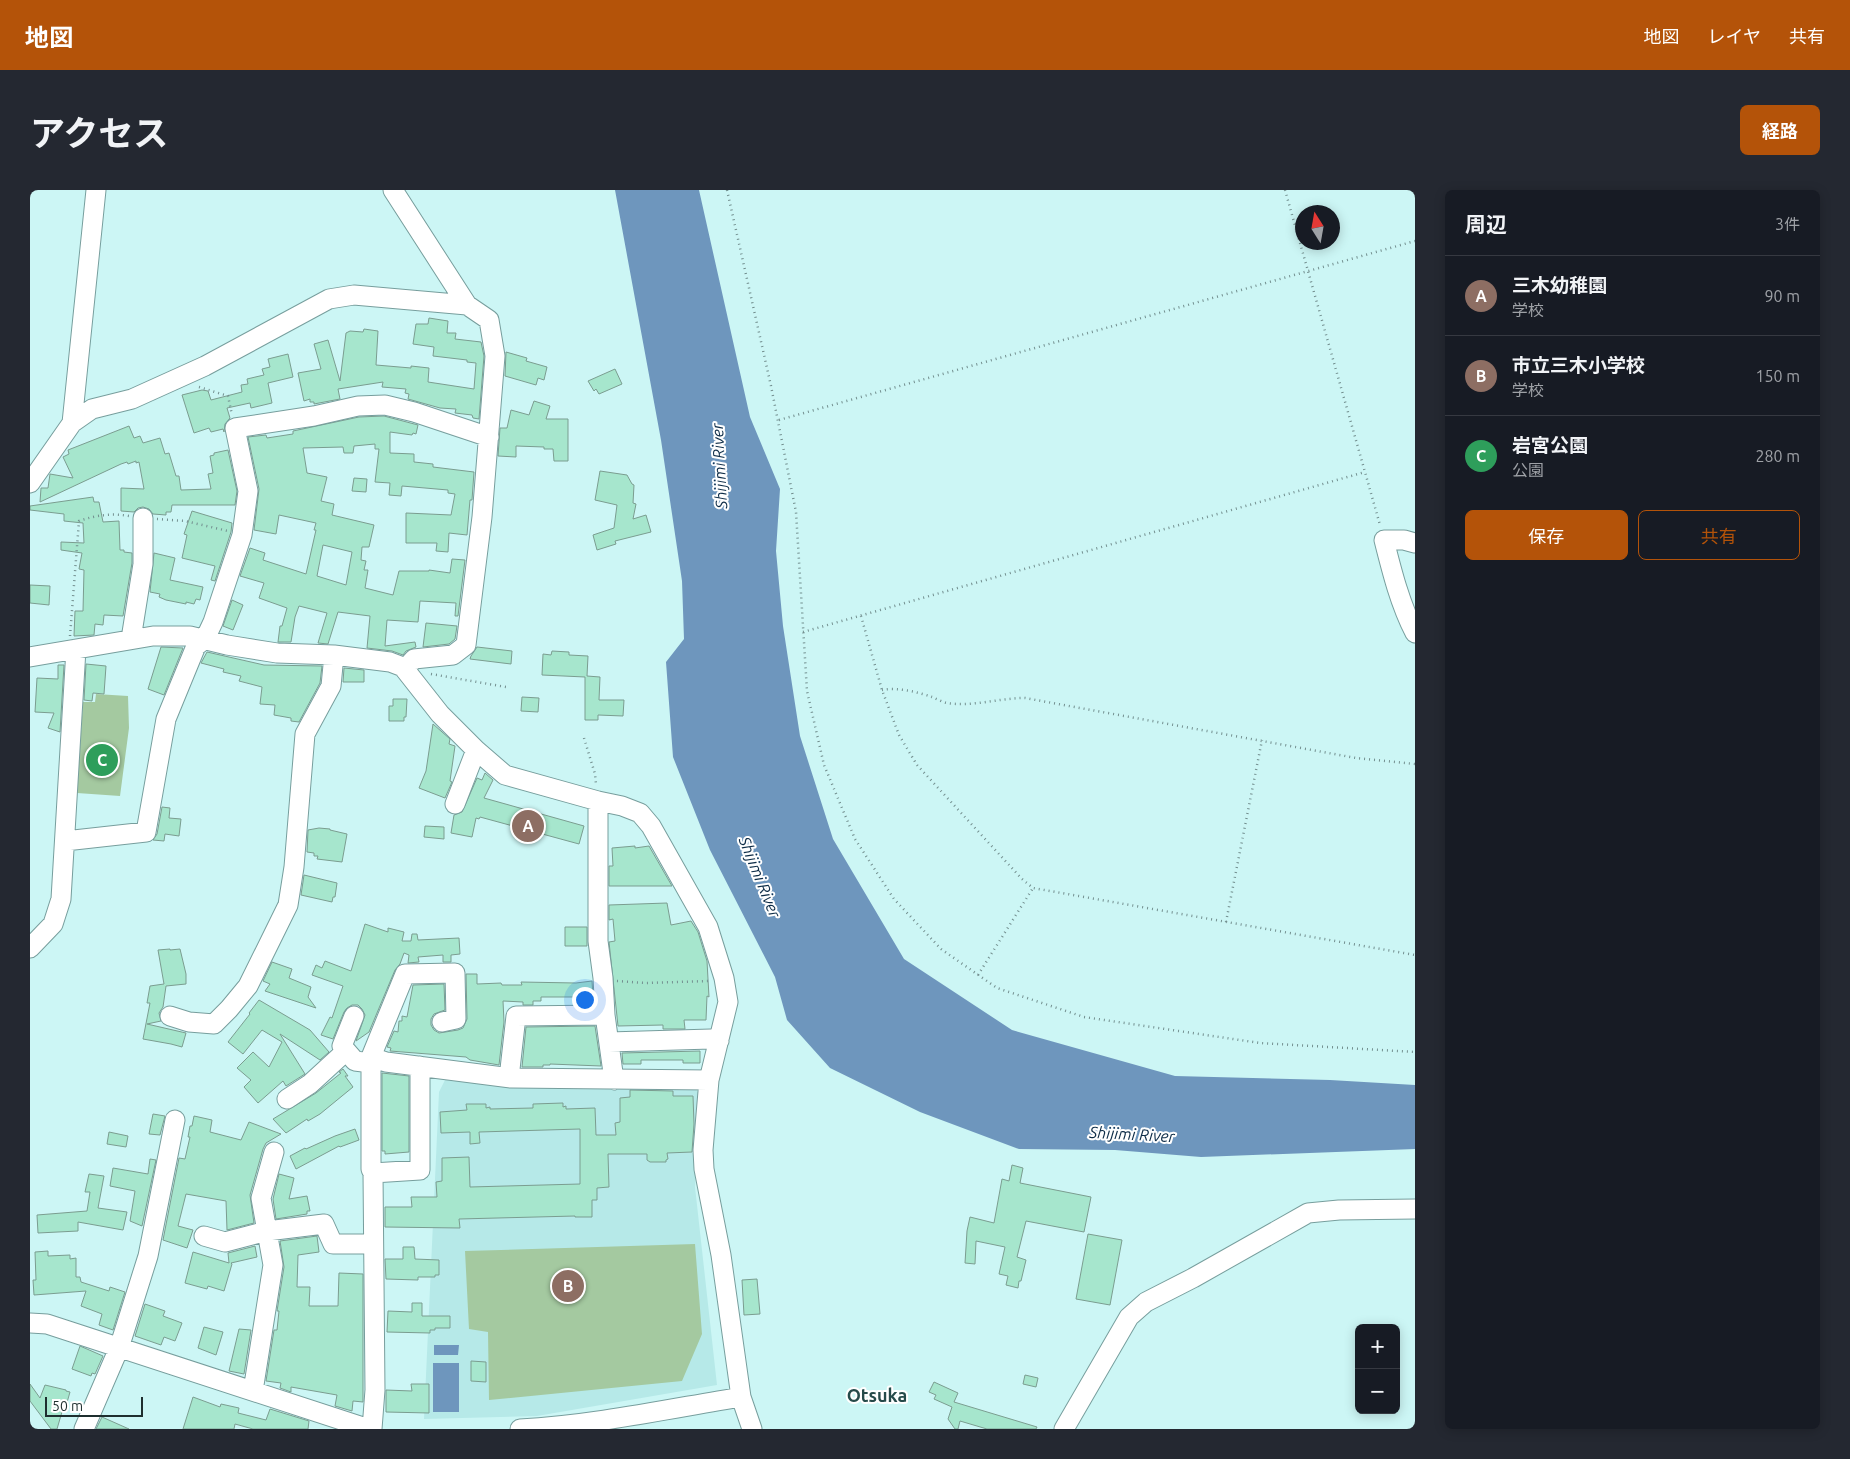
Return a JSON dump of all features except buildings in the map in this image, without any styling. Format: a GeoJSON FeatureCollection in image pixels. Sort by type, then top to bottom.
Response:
{"type":"FeatureCollection","features":[{"type":"Feature","properties":{"kind":"street"},"geometry":{"type":"LineString","coordinates":[[72,423],[96,190]]}},
{"type":"Feature","properties":{"kind":"street"},"geometry":{"type":"LineString","coordinates":[[393,190],[467,305],[489,320],[495,356],[482,517],[466,645],[453,655],[414,660],[405,670]]}},
{"type":"Feature","properties":{"kind":"street"},"geometry":{"type":"LineString","coordinates":[[30,483],[72,423],[92,409],[132,399],[205,366],[329,299],[363,296],[467,305]]}},
{"type":"Feature","properties":{"kind":"street"},"geometry":{"type":"LineString","coordinates":[[64,841],[146,832],[166,719],[196,646],[205,638],[213,622],[242,535],[248,491],[235,428],[314,416],[358,406],[385,405],[414,412],[489,437]]}},
{"type":"Feature","properties":{"kind":"street"},"geometry":{"type":"LineString","coordinates":[[131,639],[144,564],[144,518]]}},
{"type":"Feature","properties":{"kind":"street"},"geometry":{"type":"LineString","coordinates":[[1413,623],[1391,570],[1384,540],[1404,540],[1415,543]]}},
{"type":"Feature","properties":{"kind":"street"},"geometry":{"type":"LineString","coordinates":[[30,657],[153,636],[190,636],[205,638],[227,645],[276,652],[334,655],[390,662],[405,670],[440,714],[476,750],[505,775],[622,806],[640,813],[651,826],[708,927],[724,978],[728,1002],[709,1080],[703,1150],[704,1169],[722,1256],[741,1397],[752,1429]]}},
{"type":"Feature","properties":{"kind":"street"},"geometry":{"type":"LineString","coordinates":[[30,948],[53,924],[61,899],[73,649]]}},
{"type":"Feature","properties":{"kind":"street"},"geometry":{"type":"LineString","coordinates":[[170,1016],[189,1022],[214,1024],[248,986],[288,905],[294,867],[305,734],[331,686],[334,655]]}},
{"type":"Feature","properties":{"kind":"street"},"geometry":{"type":"LineString","coordinates":[[455,804],[476,750]]}},
{"type":"Feature","properties":{"kind":"street"},"geometry":{"type":"LineString","coordinates":[[598,801],[598,941],[614,1080]]}},
{"type":"Feature","properties":{"kind":"street"},"geometry":{"type":"LineString","coordinates":[[30,1323],[47,1324],[371,1429],[375,1390],[371,1060],[404,974],[455,972],[456,1019],[442,1022]]}},
{"type":"Feature","properties":{"kind":"street"},"geometry":{"type":"LineString","coordinates":[[509,1078],[516,1016],[605,1014]]}},
{"type":"Feature","properties":{"kind":"street"},"geometry":{"type":"LineString","coordinates":[[354,1016],[342,1046],[355,1061],[371,1060],[509,1078],[709,1080]]}},
{"type":"Feature","properties":{"kind":"street"},"geometry":{"type":"LineString","coordinates":[[609,1042],[711,1039],[719,1041]]}},
{"type":"Feature","properties":{"kind":"street"},"geometry":{"type":"LineString","coordinates":[[287,1099],[310,1084],[346,1051]]}},
{"type":"Feature","properties":{"kind":"street"},"geometry":{"type":"LineString","coordinates":[[373,1172],[420,1170],[420,1066]]}},
{"type":"Feature","properties":{"kind":"street"},"geometry":{"type":"LineString","coordinates":[[84,1429],[119,1348],[148,1256],[175,1120]]}},
{"type":"Feature","properties":{"kind":"street"},"geometry":{"type":"LineString","coordinates":[[253,1392],[274,1265],[262,1198],[274,1152]]}},
{"type":"Feature","properties":{"kind":"street"},"geometry":{"type":"LineString","coordinates":[[1064,1429],[1129,1317],[1146,1302],[1193,1278],[1308,1213],[1415,1209]]}},
{"type":"Feature","properties":{"kind":"street"},"geometry":{"type":"LineString","coordinates":[[204,1236],[225,1242],[267,1231],[324,1224],[333,1244],[374,1244]]}},
{"type":"Feature","properties":{"kind":"street"},"geometry":{"type":"LineString","coordinates":[[520,1429],[591,1422],[741,1397]]}},
{"type":"Feature","properties":{"kind":"path"},"geometry":{"type":"LineString","coordinates":[[727,190],[778,420],[796,512],[807,691],[824,765],[855,839],[894,899],[941,949],[997,988],[1084,1017],[1260,1043],[1415,1052]]}},
{"type":"Feature","properties":{"kind":"path"},"geometry":{"type":"LineString","coordinates":[[1285,190],[1384,540]]}},
{"type":"Feature","properties":{"kind":"path"},"geometry":{"type":"LineString","coordinates":[[778,420],[1415,241]]}},
{"type":"Feature","properties":{"kind":"path"},"geometry":{"type":"LineString","coordinates":[[191,389],[200,386],[228,396],[235,428]]}},
{"type":"Feature","properties":{"kind":"path"},"geometry":{"type":"LineString","coordinates":[[803,632],[1365,472]]}},
{"type":"Feature","properties":{"kind":"path"},"geometry":{"type":"LineString","coordinates":[[73,649],[79,521],[89,517],[116,514],[144,518],[185,520],[242,535]]}},
{"type":"Feature","properties":{"kind":"path"},"geometry":{"type":"LineString","coordinates":[[861,616],[882,690],[899,735],[917,765],[1022,879],[1033,888],[1415,955]]}},
{"type":"Feature","properties":{"kind":"path"},"geometry":{"type":"LineString","coordinates":[[405,670],[506,688]]}},
{"type":"Feature","properties":{"kind":"path"},"geometry":{"type":"LineString","coordinates":[[882,690],[889,689],[917,694],[945,703],[976,704],[1007,698],[1025,698],[1356,758],[1415,764]]}},
{"type":"Feature","properties":{"kind":"path"},"geometry":{"type":"LineString","coordinates":[[584,738],[595,774],[598,801]]}},
{"type":"Feature","properties":{"kind":"path"},"geometry":{"type":"LineString","coordinates":[[1226,922],[1262,740]]}},
{"type":"Feature","properties":{"kind":"path"},"geometry":{"type":"LineString","coordinates":[[978,975],[1033,888]]}},
{"type":"Feature","properties":{"kind":"path"},"geometry":{"type":"LineString","coordinates":[[603,982],[710,981],[724,978]]}},
{"type":"Feature","properties":{"kind":"shaded area"},"geometry":{"type":"Polygon","coordinates":[[[446,1078],[693,1085],[700,1095],[695,1187],[717,1385],[537,1416],[424,1419],[439,1092],[446,1078]]]}},
{"type":"Feature","properties":{"kind":"green space"},"geometry":{"type":"Polygon","coordinates":[[[96,694],[128,696],[129,728],[120,796],[77,793],[83,702],[95,702],[96,694]]]}},
{"type":"Feature","properties":{"kind":"green space"},"geometry":{"type":"Polygon","coordinates":[[[695,1244],[702,1334],[682,1381],[489,1400],[488,1332],[469,1329],[465,1251],[695,1244]]]}},
{"type":"Feature","properties":{"kind":"water","name":"Shijimi River"},"geometry":{"type":"Polygon","coordinates":[[[615,190],[699,190],[750,417],[780,489],[776,551],[783,626],[800,736],[833,839],[904,959],[1012,1030],[1175,1076],[1330,1080],[1415,1085],[1415,1149],[1201,1157],[1115,1150],[1019,1149],[920,1112],[830,1068],[787,1020],[775,977],[710,850],[673,757],[666,662],[684,639],[682,581],[661,440],[615,190]]]}},
{"type":"Feature","properties":{"kind":"water"},"geometry":{"type":"Polygon","coordinates":[[[434,1345],[459,1345],[458,1355],[434,1355],[434,1345]]]}},
{"type":"Feature","properties":{"kind":"water"},"geometry":{"type":"Polygon","coordinates":[[[433,1363],[459,1363],[459,1412],[433,1412],[433,1363]]]}},
{"type":"Feature","properties":{"kind":"place","name":"岩宮公園"},"geometry":{"type":"Point","coordinates":[102,760]}},
{"type":"Feature","properties":{"kind":"place","name":"三木幼稚園"},"geometry":{"type":"Point","coordinates":[528,826]}},
{"type":"Feature","properties":{"kind":"place","name":"市立三木小学校"},"geometry":{"type":"Point","coordinates":[568,1286]}},
{"type":"Feature","properties":{"kind":"district","name":"Otsuka"},"geometry":{"type":"Point","coordinates":[877,1396]}}]}
